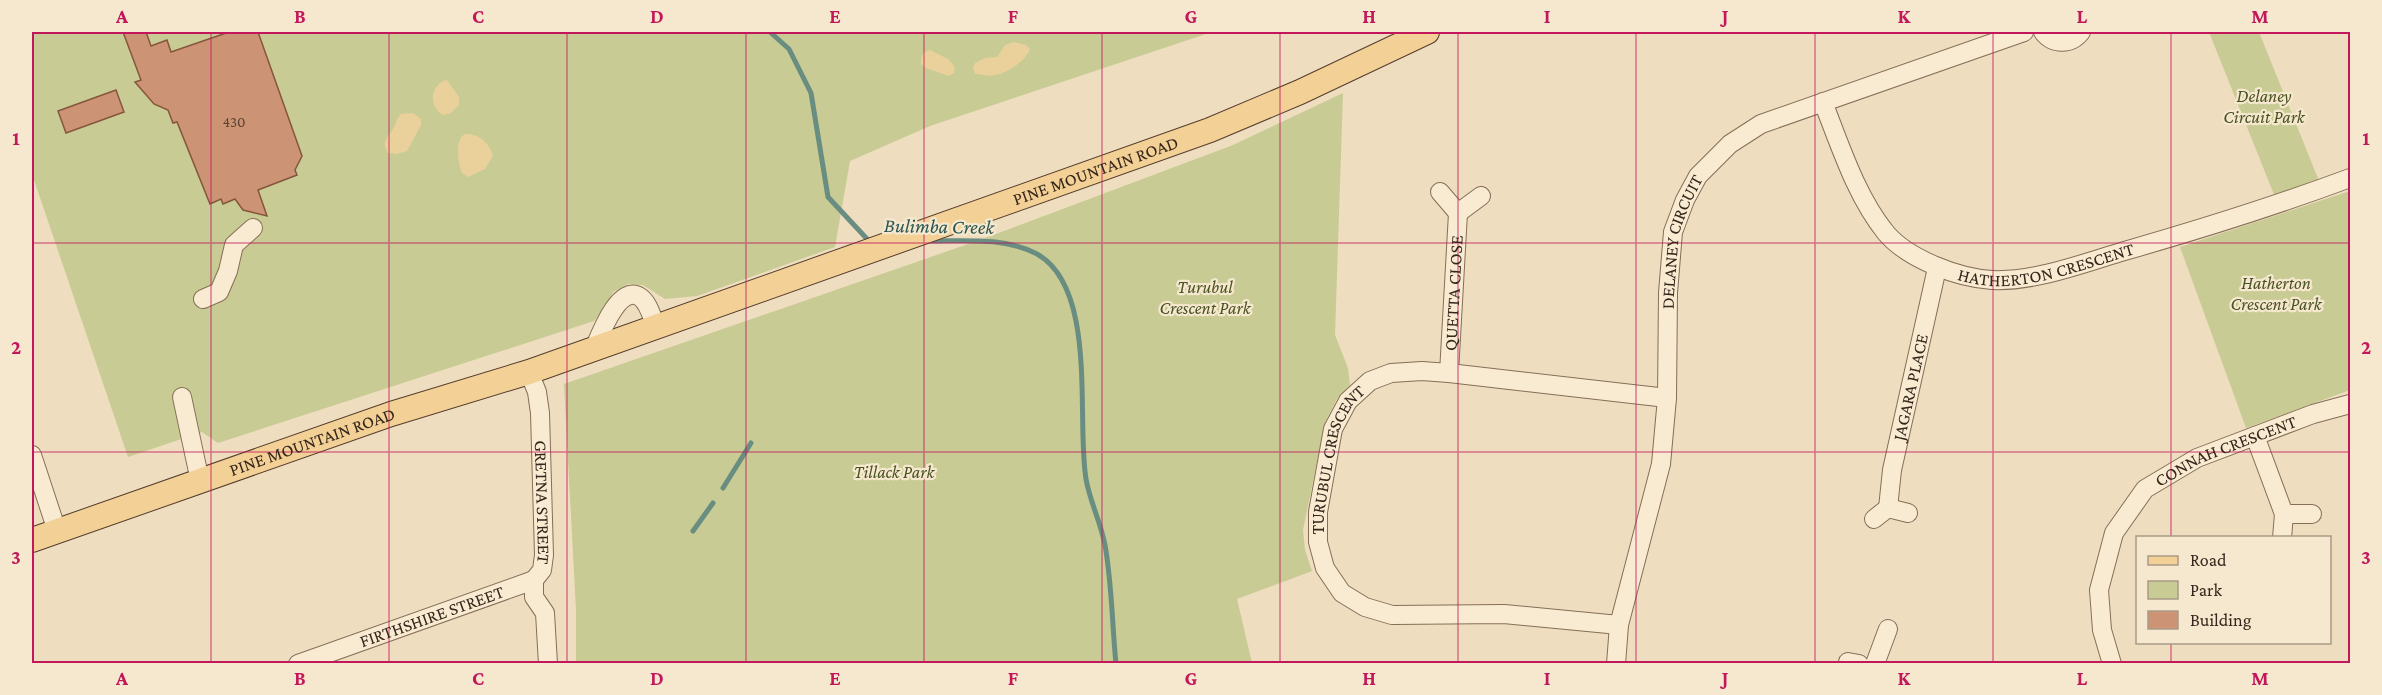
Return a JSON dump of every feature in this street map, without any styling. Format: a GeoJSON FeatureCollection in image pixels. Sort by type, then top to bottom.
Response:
{"type":"FeatureCollection","features":[{"type":"Feature","properties":{"kind":"main road","name":"PINE MOUNTAIN ROAD"},"geometry":{"type":"LineString","coordinates":[[32,540],[391,414],[529,372],[1125,161],[1254,112],[1427,32]]}},
{"type":"Feature","properties":{"kind":"street","name":"DELANEY CIRCUIT"},"geometry":{"type":"LineString","coordinates":[[1616,663],[1619,625],[1661,465],[1667,398],[1668,293],[1673,232],[1684,200],[1698,176],[1730,144],[1761,124],[2024,32]]}},
{"type":"Feature","properties":{"kind":"street"},"geometry":{"type":"LineString","coordinates":[[2043,32],[2052,40],[2061,42],[2070,41],[2081,32]]}},
{"type":"Feature","properties":{"kind":"street","name":"HATHERTON CRESCENT"},"geometry":{"type":"LineString","coordinates":[[1823,102],[1863,197],[1887,234],[1912,254],[1937,268],[1992,280],[2047,272],[2193,231],[2350,178]]}},
{"type":"Feature","properties":{"kind":"street","name":"QUETTA CLOSE"},"geometry":{"type":"LineString","coordinates":[[1440,192],[1458,213],[1449,373]]}},
{"type":"Feature","properties":{"kind":"street","name":"QUETTA CLOSE"},"geometry":{"type":"LineString","coordinates":[[1458,213],[1481,196]]}},
{"type":"Feature","properties":{"kind":"street"},"geometry":{"type":"LineString","coordinates":[[203,299],[219,292],[228,271],[234,245],[253,228]]}},
{"type":"Feature","properties":{"kind":"street","name":"JAGARA PLACE"},"geometry":{"type":"LineString","coordinates":[[1888,508],[1892,470],[1937,268]]}},
{"type":"Feature","properties":{"kind":"street"},"geometry":{"type":"LineString","coordinates":[[594,349],[613,309],[622,299],[632,295],[640,297],[646,304],[656,327]]}},
{"type":"Feature","properties":{"kind":"street","name":"TURUBUL CRESCENT"},"geometry":{"type":"LineString","coordinates":[[1619,625],[1504,614],[1392,615],[1365,607],[1342,593],[1325,568],[1318,542],[1318,512],[1333,429],[1348,401],[1370,381],[1391,373],[1422,371],[1449,373],[1667,398]]}},
{"type":"Feature","properties":{"kind":"street","name":"GRETNA STREET"},"geometry":{"type":"LineString","coordinates":[[529,372],[537,392],[540,413],[544,555],[542,570],[534,580],[534,597],[545,613],[549,663]]}},
{"type":"Feature","properties":{"kind":"street"},"geometry":{"type":"LineString","coordinates":[[182,397],[200,481]]}},
{"type":"Feature","properties":{"kind":"street","name":"CONNAH CRESCENT"},"geometry":{"type":"LineString","coordinates":[[2112,663],[2102,630],[2099,590],[2114,533],[2145,489],[2197,458],[2313,414],[2350,404]]}},
{"type":"Feature","properties":{"kind":"street"},"geometry":{"type":"LineString","coordinates":[[2255,436],[2284,514],[2282,536]]}},
{"type":"Feature","properties":{"kind":"street"},"geometry":{"type":"LineString","coordinates":[[32,455],[57,531]]}},
{"type":"Feature","properties":{"kind":"street"},"geometry":{"type":"LineString","coordinates":[[1874,519],[1888,508],[1908,513]]}},
{"type":"Feature","properties":{"kind":"street"},"geometry":{"type":"LineString","coordinates":[[2284,514],[2312,514]]}},
{"type":"Feature","properties":{"kind":"street","name":"FIRTHSHIRE STREET"},"geometry":{"type":"LineString","coordinates":[[298,663],[534,580]]}},
{"type":"Feature","properties":{"kind":"street"},"geometry":{"type":"LineString","coordinates":[[1875,663],[1888,629]]}},
{"type":"Feature","properties":{"kind":"green space"},"geometry":{"type":"Polygon","coordinates":[[[32,32],[1212,32],[930,126],[850,161],[835,247],[697,296],[665,299],[643,285],[628,284],[613,292],[594,321],[218,443],[202,432],[128,457],[32,174],[32,32]]]}},
{"type":"Feature","properties":{"kind":"green space","name":"Delaney Circuit Park"},"geometry":{"type":"Polygon","coordinates":[[[2209,32],[2259,32],[2319,181],[2275,197],[2209,32]]]}},
{"type":"Feature","properties":{"kind":"green space","name":"Tillack Park"},"geometry":{"type":"Polygon","coordinates":[[[1343,93],[1335,335],[1348,368],[1350,385],[1337,399],[1325,422],[1303,530],[1305,550],[1312,571],[1237,599],[1252,663],[576,663],[576,610],[564,384],[977,241],[1233,145],[1343,93]]]}},
{"type":"Feature","properties":{"kind":"green space","name":"Hatherton Crescent Park"},"geometry":{"type":"Polygon","coordinates":[[[2350,191],[2350,390],[2246,428],[2180,247],[2350,191]]]}},
{"type":"Feature","properties":{"kind":"sand"},"geometry":{"type":"Polygon","coordinates":[[[1014,42],[1026,45],[1030,49],[1020,62],[1000,74],[990,76],[975,74],[973,68],[975,63],[985,58],[997,57],[1005,45],[1014,42]]]}},
{"type":"Feature","properties":{"kind":"sand"},"geometry":{"type":"Polygon","coordinates":[[[930,50],[948,59],[955,67],[954,73],[949,76],[921,64],[922,55],[930,50]]]}},
{"type":"Feature","properties":{"kind":"sand"},"geometry":{"type":"Polygon","coordinates":[[[447,80],[459,97],[459,105],[451,113],[443,115],[435,106],[433,96],[437,86],[447,80]]]}},
{"type":"Feature","properties":{"kind":"sand"},"geometry":{"type":"Polygon","coordinates":[[[413,113],[421,119],[421,125],[407,151],[397,154],[388,153],[385,142],[398,117],[401,114],[413,113]]]}},
{"type":"Feature","properties":{"kind":"sand"},"geometry":{"type":"Polygon","coordinates":[[[465,134],[474,135],[483,140],[493,156],[485,169],[468,177],[462,173],[458,152],[459,141],[465,134]]]}},
{"type":"Feature","properties":{"kind":"building"},"geometry":{"type":"Polygon","coordinates":[[[123,32],[146,32],[151,46],[167,40],[171,52],[229,32],[258,32],[302,156],[295,170],[297,175],[258,190],[267,216],[243,210],[235,199],[223,204],[221,199],[210,204],[177,122],[173,123],[168,110],[154,104],[135,82],[141,80],[123,32]]]}},
{"type":"Feature","properties":{"kind":"building"},"geometry":{"type":"Polygon","coordinates":[[[116,90],[124,112],[66,133],[58,111],[116,90]]]}},
{"type":"Feature","properties":{"kind":"waterway","name":"Bulimba Creek"},"geometry":{"type":"LineString","coordinates":[[770,32],[789,49],[811,93],[828,197],[868,240],[872,240]]}},
{"type":"Feature","properties":{"kind":"waterway","name":"Bulimba Creek"},"geometry":{"type":"LineString","coordinates":[[930,241],[998,242],[1025,249],[1037,254],[1056,271],[1069,295],[1077,325],[1081,357],[1086,479],[1105,545],[1111,589],[1116,664]]}},
{"type":"Feature","properties":{"kind":"waterway"},"geometry":{"type":"LineString","coordinates":[[723,488],[751,443]]}},
{"type":"Feature","properties":{"kind":"waterway"},"geometry":{"type":"LineString","coordinates":[[693,531],[713,503]]}},
{"type":"Feature","properties":{"kind":"park label","name":"Turubul Crescent Park"},"geometry":{"type":"Point","coordinates":[1205,297]}}]}
